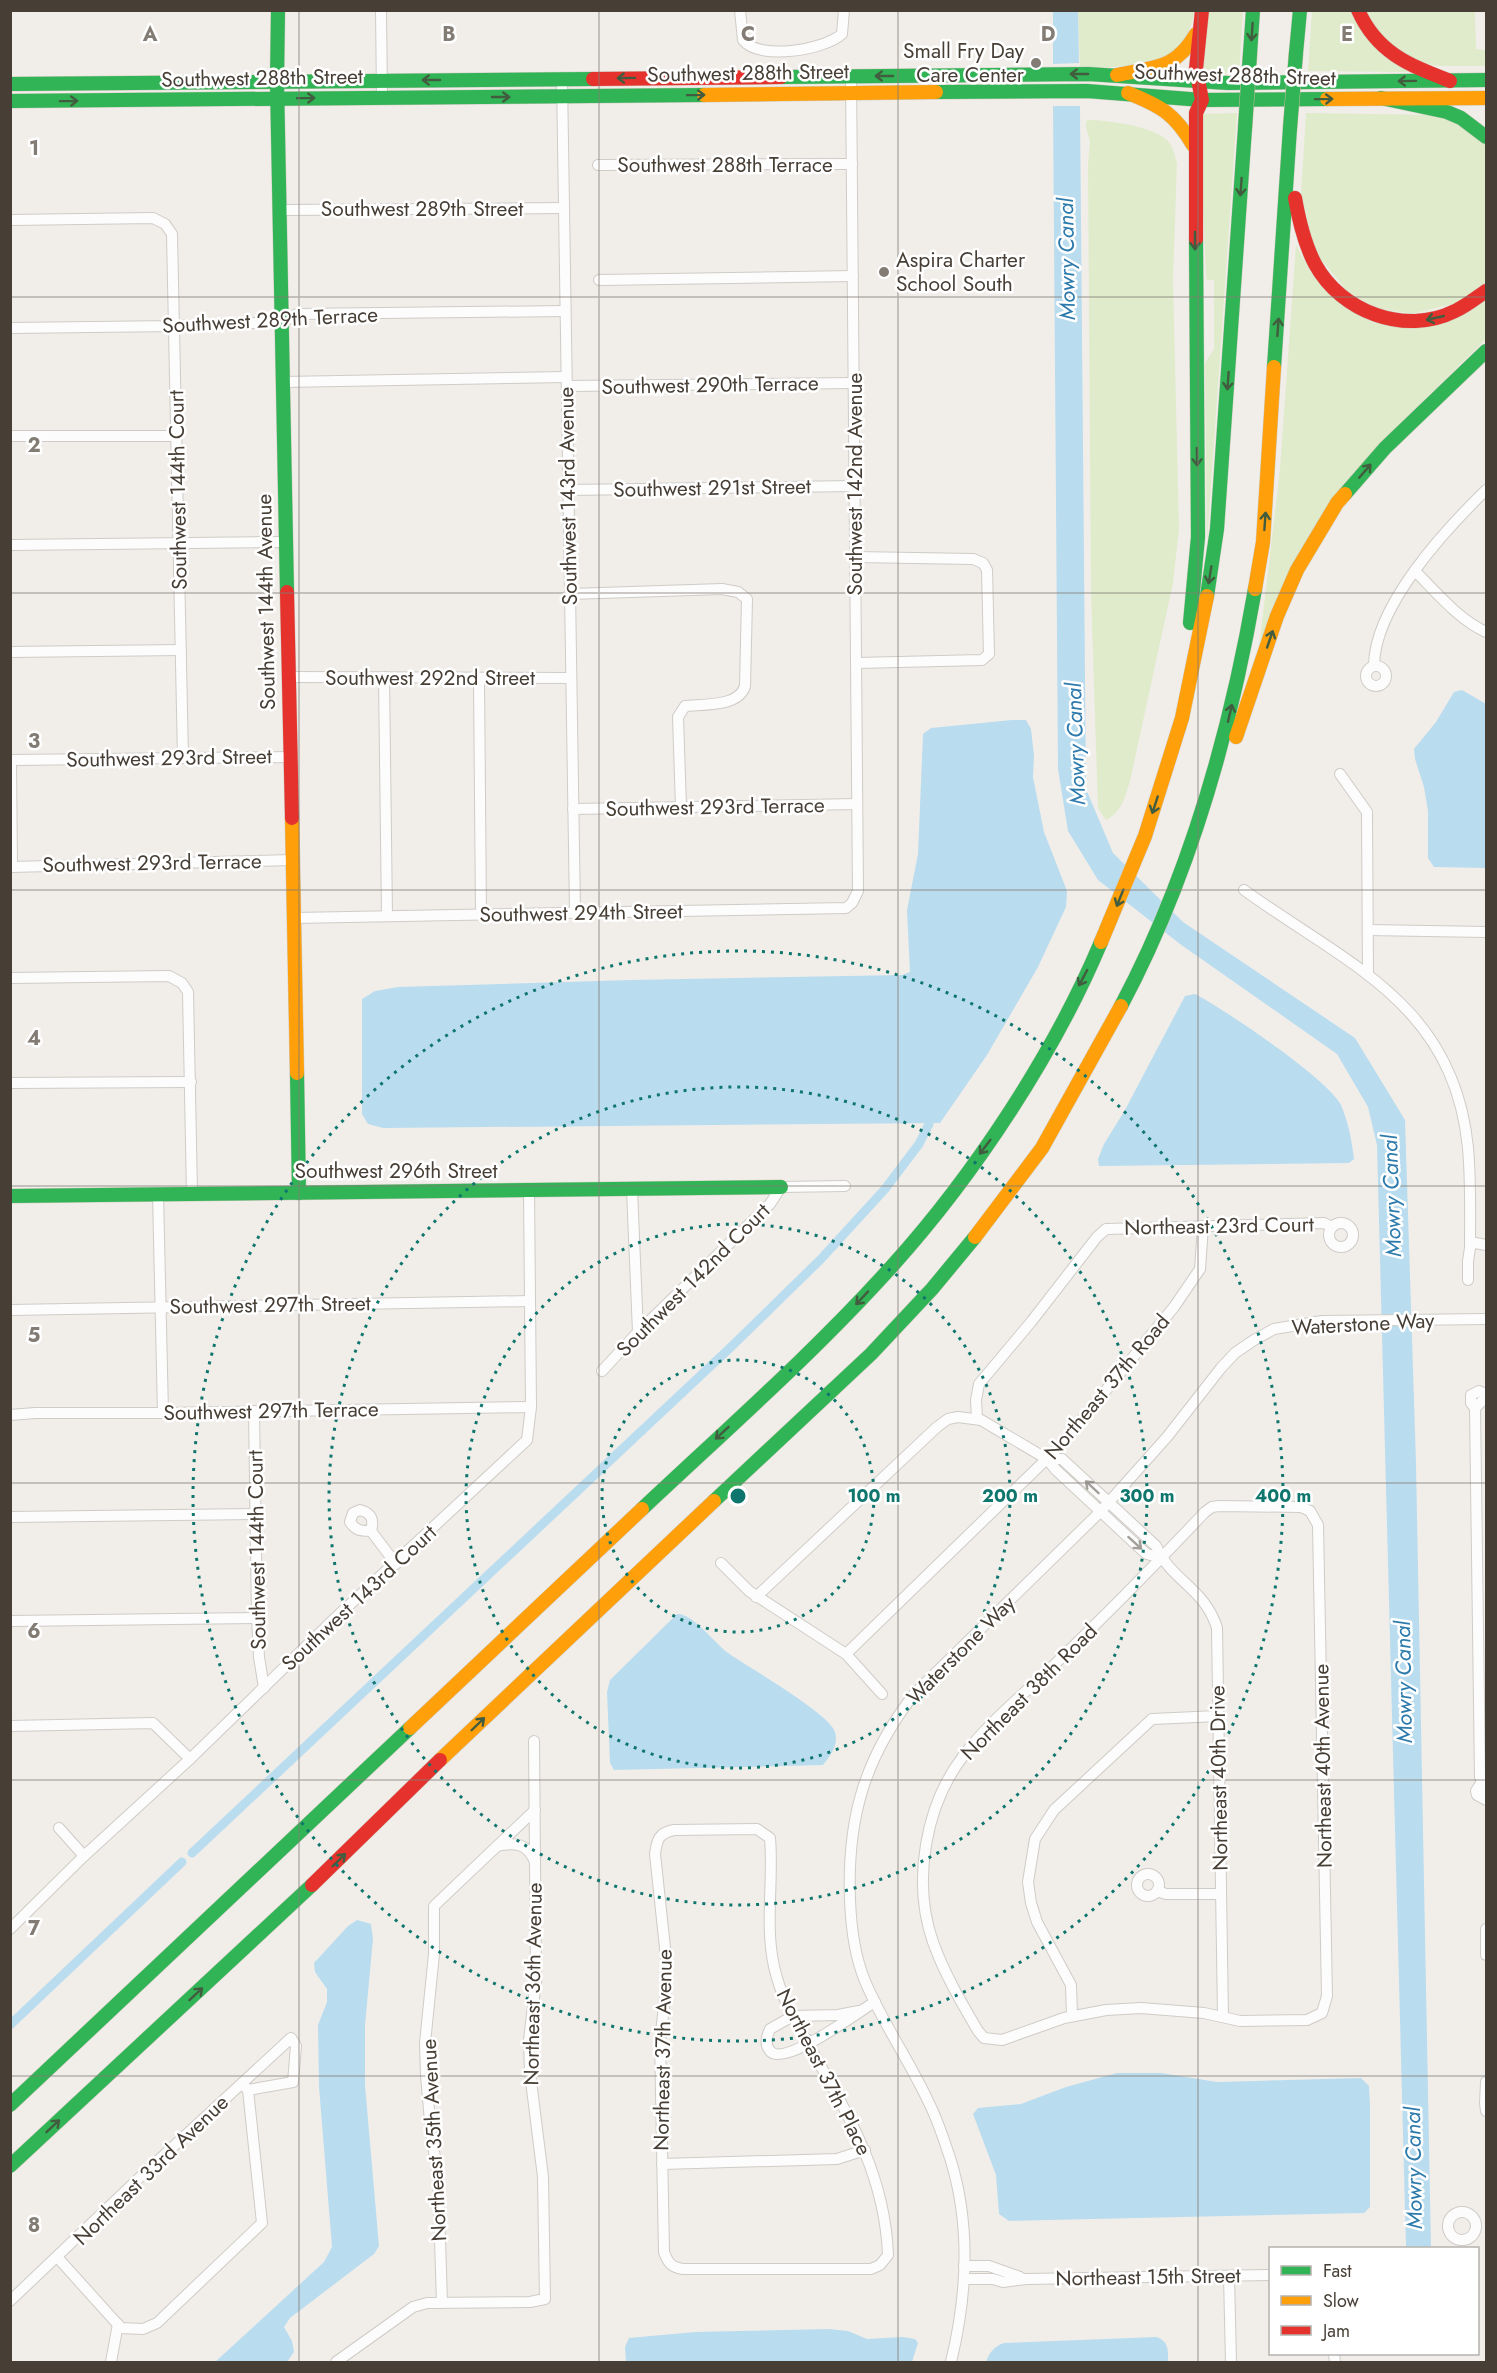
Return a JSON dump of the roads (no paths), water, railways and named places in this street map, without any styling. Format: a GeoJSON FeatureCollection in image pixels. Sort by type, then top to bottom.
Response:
{"type":"FeatureCollection","features":[{"type":"Feature","properties":{"kind":"main road","name":"Southwest 144th Avenue"},"geometry":{"type":"LineString","coordinates":[[278,10],[277,82],[299,1193]]}},
{"type":"Feature","properties":{"kind":"main road"},"geometry":{"type":"LineString","coordinates":[[1164,776],[1192,611],[1198,537],[1195,148],[1196,113],[1202,100],[1196,69],[1202,10]]}},
{"type":"Feature","properties":{"kind":"main road"},"geometry":{"type":"LineString","coordinates":[[10,2105],[834,1328],[894,1264],[1002,1124],[1052,1039],[1109,926],[1132,870],[1182,718],[1200,639],[1217,529],[1253,10]]}},
{"type":"Feature","properties":{"kind":"main road"},"geometry":{"type":"LineString","coordinates":[[10,2166],[331,1868],[473,1728],[871,1354],[932,1289],[979,1232],[1042,1148],[1092,1061],[1148,951],[1183,870],[1226,733],[1246,642],[1263,542],[1300,10]]}},
{"type":"Feature","properties":{"kind":"main road"},"geometry":{"type":"LineString","coordinates":[[1358,10],[1375,39],[1388,52],[1407,64],[1450,81]]}},
{"type":"Feature","properties":{"kind":"main road"},"geometry":{"type":"LineString","coordinates":[[1117,75],[1164,67],[1174,63],[1189,49],[1199,29]]}},
{"type":"Feature","properties":{"kind":"main road","name":"Southwest 288th Street"},"geometry":{"type":"LineString","coordinates":[[10,84],[1117,75],[1200,82],[1486,80]]}},
{"type":"Feature","properties":{"kind":"main road","name":"Southwest 288th Street"},"geometry":{"type":"LineString","coordinates":[[10,101],[1087,91],[1202,100],[1486,98]]}},
{"type":"Feature","properties":{"kind":"main road"},"geometry":{"type":"LineString","coordinates":[[1128,93],[1172,112],[1182,123],[1195,148]]}},
{"type":"Feature","properties":{"kind":"main road"},"geometry":{"type":"LineString","coordinates":[[1382,99],[1447,112],[1461,118],[1486,136]]}},
{"type":"Feature","properties":{"kind":"main road"},"geometry":{"type":"LineString","coordinates":[[1289,157],[1296,216],[1302,240],[1326,282],[1355,306],[1371,314],[1391,319],[1427,320],[1461,310],[1486,291]]}},
{"type":"Feature","properties":{"kind":"main road"},"geometry":{"type":"LineString","coordinates":[[1183,870],[1200,842],[1277,616],[1297,570],[1337,503],[1385,448],[1486,351]]}},
{"type":"Feature","properties":{"kind":"main road","name":"Southwest 296th Street"},"geometry":{"type":"LineString","coordinates":[[10,1196],[781,1187]]}},
{"type":"Feature","properties":{"kind":"street"},"geometry":{"type":"LineString","coordinates":[[381,10],[382,97]]}},
{"type":"Feature","properties":{"kind":"street"},"geometry":{"type":"LineString","coordinates":[[740,10],[743,40],[756,50],[807,49],[829,43],[842,34],[844,10]]}},
{"type":"Feature","properties":{"kind":"street","name":"Southwest 142nd Avenue"},"geometry":{"type":"LineString","coordinates":[[852,76],[858,891]]}},
{"type":"Feature","properties":{"kind":"street","name":"Southwest 143rd Avenue"},"geometry":{"type":"LineString","coordinates":[[562,79],[575,912]]}},
{"type":"Feature","properties":{"kind":"street","name":"Southwest 288th Terrace"},"geometry":{"type":"LineString","coordinates":[[598,165],[852,164]]}},
{"type":"Feature","properties":{"kind":"street","name":"Southwest 289th Street"},"geometry":{"type":"LineString","coordinates":[[281,210],[564,208]]}},
{"type":"Feature","properties":{"kind":"street","name":"Southwest 144th Court"},"geometry":{"type":"LineString","coordinates":[[10,220],[153,218],[165,224],[172,234],[183,758]]}},
{"type":"Feature","properties":{"kind":"street"},"geometry":{"type":"LineString","coordinates":[[599,280],[853,276]]}},
{"type":"Feature","properties":{"kind":"street","name":"Southwest 289th Terrace"},"geometry":{"type":"LineString","coordinates":[[10,328],[283,322],[297,314],[566,311]]}},
{"type":"Feature","properties":{"kind":"street","name":"Southwest 290th Terrace"},"geometry":{"type":"LineString","coordinates":[[284,382],[854,383]]}},
{"type":"Feature","properties":{"kind":"street"},"geometry":{"type":"LineString","coordinates":[[10,436],[177,436]]}},
{"type":"Feature","properties":{"kind":"street","name":"Southwest 291st Street"},"geometry":{"type":"LineString","coordinates":[[568,490],[855,486]]}},
{"type":"Feature","properties":{"kind":"street"},"geometry":{"type":"LineString","coordinates":[[1374,666],[1376,649],[1385,621],[1415,571],[1455,520],[1486,490]]}},
{"type":"Feature","properties":{"kind":"street"},"geometry":{"type":"LineString","coordinates":[[10,544],[286,542]]}},
{"type":"Feature","properties":{"kind":"street"},"geometry":{"type":"LineString","coordinates":[[855,557],[973,559],[983,562],[987,570],[989,654],[982,660],[857,663]]}},
{"type":"Feature","properties":{"kind":"street"},"geometry":{"type":"LineString","coordinates":[[1415,571],[1456,612],[1475,627],[1486,632]]}},
{"type":"Feature","properties":{"kind":"street"},"geometry":{"type":"LineString","coordinates":[[570,594],[722,589],[738,592],[747,599],[743,694],[726,702],[685,706],[678,717],[681,807]]}},
{"type":"Feature","properties":{"kind":"street"},"geometry":{"type":"LineString","coordinates":[[10,652],[181,650]]}},
{"type":"Feature","properties":{"kind":"street","name":"Southwest 292nd Street"},"geometry":{"type":"LineString","coordinates":[[288,677],[571,678]]}},
{"type":"Feature","properties":{"kind":"street"},"geometry":{"type":"LineString","coordinates":[[384,677],[387,916]]}},
{"type":"Feature","properties":{"kind":"street"},"geometry":{"type":"LineString","coordinates":[[479,679],[481,915]]}},
{"type":"Feature","properties":{"kind":"street","name":"Southwest 293rd Street"},"geometry":{"type":"LineString","coordinates":[[11,760],[291,757]]}},
{"type":"Feature","properties":{"kind":"street"},"geometry":{"type":"LineString","coordinates":[[11,760],[11,867]]}},
{"type":"Feature","properties":{"kind":"street"},"geometry":{"type":"LineString","coordinates":[[1340,774],[1367,812],[1368,975]]}},
{"type":"Feature","properties":{"kind":"street","name":"Southwest 293rd Terrace"},"geometry":{"type":"LineString","coordinates":[[573,809],[857,804]]}},
{"type":"Feature","properties":{"kind":"street","name":"Southwest 293rd Terrace"},"geometry":{"type":"LineString","coordinates":[[11,867],[293,860]]}},
{"type":"Feature","properties":{"kind":"street"},"geometry":{"type":"LineString","coordinates":[[1244,890],[1393,994],[1431,1040],[1458,1098],[1468,1148],[1470,1242],[1468,1280]]}},
{"type":"Feature","properties":{"kind":"street","name":"Southwest 294th Street"},"geometry":{"type":"LineString","coordinates":[[294,918],[846,908],[852,903],[858,891]]}},
{"type":"Feature","properties":{"kind":"street"},"geometry":{"type":"LineString","coordinates":[[1368,930],[1486,932]]}},
{"type":"Feature","properties":{"kind":"street"},"geometry":{"type":"LineString","coordinates":[[10,978],[169,976],[182,982],[188,992],[192,1193]]}},
{"type":"Feature","properties":{"kind":"street"},"geometry":{"type":"LineString","coordinates":[[10,1083],[191,1082]]}},
{"type":"Feature","properties":{"kind":"street"},"geometry":{"type":"LineString","coordinates":[[781,1187],[845,1186]]}},
{"type":"Feature","properties":{"kind":"street","name":"Southwest 142nd Court"},"geometry":{"type":"LineString","coordinates":[[602,1371],[638,1332],[770,1204],[781,1187]]}},
{"type":"Feature","properties":{"kind":"street"},"geometry":{"type":"LineString","coordinates":[[632,1190],[638,1332]]}},
{"type":"Feature","properties":{"kind":"street","name":"Southwest 143rd Court"},"geometry":{"type":"LineString","coordinates":[[10,1929],[331,1622],[527,1440],[531,1407],[529,1191]]}},
{"type":"Feature","properties":{"kind":"street"},"geometry":{"type":"LineString","coordinates":[[158,1194],[163,1413]]}},
{"type":"Feature","properties":{"kind":"street","name":"Northeast 23rd Court"},"geometry":{"type":"LineString","coordinates":[[977,1419],[976,1400],[980,1384],[1032,1322],[1097,1237],[1106,1229],[1324,1223],[1332,1227]]}},
{"type":"Feature","properties":{"kind":"street","name":"Northeast 37th Road"},"geometry":{"type":"LineString","coordinates":[[846,1654],[1062,1444],[1174,1307],[1200,1269],[1203,1226]]}},
{"type":"Feature","properties":{"kind":"street"},"geometry":{"type":"LineString","coordinates":[[1470,1242],[1486,1245]]}},
{"type":"Feature","properties":{"kind":"street","name":"Southwest 297th Street"},"geometry":{"type":"LineString","coordinates":[[10,1310],[530,1301]]}},
{"type":"Feature","properties":{"kind":"street","name":"Waterstone Way"},"geometry":{"type":"LineString","coordinates":[[951,2362],[957,2337],[964,2278],[965,2250],[958,2195],[941,2131],[929,2101],[875,2002],[864,1978],[855,1942],[850,1888],[850,1841],[858,1804],[870,1767],[898,1715],[915,1693],[1109,1503],[1167,1437],[1235,1353],[1274,1329],[1322,1321],[1486,1319]]}},
{"type":"Feature","properties":{"kind":"street"},"geometry":{"type":"LineString","coordinates":[[1482,1400],[1484,1786],[1476,1791],[1477,1795],[1486,1800]]}},
{"type":"Feature","properties":{"kind":"street","name":"Southwest 297th Terrace"},"geometry":{"type":"LineString","coordinates":[[10,1415],[531,1407]]}},
{"type":"Feature","properties":{"kind":"street","name":"Southwest 144th Court"},"geometry":{"type":"LineString","coordinates":[[254,1411],[257,1618],[259,1657],[264,1688]]}},
{"type":"Feature","properties":{"kind":"street"},"geometry":{"type":"LineString","coordinates":[[756,1597],[937,1427],[948,1419],[958,1417],[977,1419],[1047,1459],[1100,1512],[1147,1554],[1161,1558]]}},
{"type":"Feature","properties":{"kind":"street"},"geometry":{"type":"LineString","coordinates":[[1047,1459],[1062,1460],[1156,1546],[1161,1558]]}},
{"type":"Feature","properties":{"kind":"street","name":"Northeast 38th Road"},"geometry":{"type":"LineString","coordinates":[[1072,2016],[1048,2022],[1002,2040],[984,2038],[943,1970],[927,1922],[923,1872],[925,1849],[937,1806],[947,1782],[963,1755],[989,1727],[1130,1592],[1212,1507],[1301,1507],[1316,1517]]}},
{"type":"Feature","properties":{"kind":"street"},"geometry":{"type":"LineString","coordinates":[[10,1517],[256,1514]]}},
{"type":"Feature","properties":{"kind":"street","name":"Northeast 40th Avenue"},"geometry":{"type":"LineString","coordinates":[[1223,2018],[1257,2022],[1308,2020],[1322,2013],[1326,2006],[1318,1525],[1316,1517]]}},
{"type":"Feature","properties":{"kind":"street"},"geometry":{"type":"LineString","coordinates":[[371,1531],[396,1564]]}},
{"type":"Feature","properties":{"kind":"street","name":"Northeast 40th Drive"},"geometry":{"type":"LineString","coordinates":[[1161,1558],[1199,1595],[1213,1614],[1217,1628],[1223,2018]]}},
{"type":"Feature","properties":{"kind":"street"},"geometry":{"type":"LineString","coordinates":[[721,1563],[756,1597],[846,1654],[882,1694]]}},
{"type":"Feature","properties":{"kind":"street"},"geometry":{"type":"LineString","coordinates":[[10,1622],[257,1618]]}},
{"type":"Feature","properties":{"kind":"street"},"geometry":{"type":"LineString","coordinates":[[1218,1716],[1152,1719],[1054,1810],[1035,1839],[1028,1882],[1037,1922],[1071,1985],[1072,2016],[1106,2010],[1141,2008],[1173,2009],[1223,2018]]}},
{"type":"Feature","properties":{"kind":"street"},"geometry":{"type":"LineString","coordinates":[[10,1726],[153,1723],[190,1759]]}},
{"type":"Feature","properties":{"kind":"street","name":"Northeast 36th Avenue"},"geometry":{"type":"LineString","coordinates":[[442,2303],[530,2302],[545,2299],[543,2176],[529,2062],[529,2040],[536,1981],[534,1741]]}},
{"type":"Feature","properties":{"kind":"street"},"geometry":{"type":"LineString","coordinates":[[497,1846],[535,1810]]}},
{"type":"Feature","properties":{"kind":"street"},"geometry":{"type":"LineString","coordinates":[[59,1828],[84,1856]]}},
{"type":"Feature","properties":{"kind":"street","name":"Northeast 37th Avenue"},"geometry":{"type":"LineString","coordinates":[[667,2262],[664,2252],[660,2041],[666,1989],[666,1957],[654,1854],[656,1839],[662,1832],[674,1830],[757,1829],[770,1838]]}},
{"type":"Feature","properties":{"kind":"street","name":"Northeast 37th Place"},"geometry":{"type":"LineString","coordinates":[[667,2262],[673,2267],[683,2269],[871,2269],[880,2265],[888,2255],[882,2205],[873,2170],[856,2130],[793,2016],[777,1977],[772,1957],[770,1838]]}},
{"type":"Feature","properties":{"kind":"street"},"geometry":{"type":"LineString","coordinates":[[497,1846],[511,1842],[520,1844],[532,1856],[535,1863]]}},
{"type":"Feature","properties":{"kind":"street","name":"Northeast 35th Avenue"},"geometry":{"type":"LineString","coordinates":[[442,2303],[438,2176],[430,2133],[425,2043],[434,1954],[434,1906],[497,1846]]}},
{"type":"Feature","properties":{"kind":"street"},"geometry":{"type":"LineString","coordinates":[[1157,1891],[1166,1894],[1221,1894]]}},
{"type":"Feature","properties":{"kind":"street"},"geometry":{"type":"LineString","coordinates":[[1486,1929],[1486,1955]]}},
{"type":"Feature","properties":{"kind":"street"},"geometry":{"type":"LineString","coordinates":[[860,2011],[838,2015],[793,2016],[770,2029],[766,2042],[770,2051],[775,2055],[784,2055],[809,2045],[875,2002]]}},
{"type":"Feature","properties":{"kind":"street","name":"Northeast 33rd Avenue"},"geometry":{"type":"LineString","coordinates":[[10,2301],[58,2258],[137,2180],[245,2087],[291,2038],[296,2046],[293,2082],[245,2087]]}},
{"type":"Feature","properties":{"kind":"street"},"geometry":{"type":"LineString","coordinates":[[1486,2082],[1486,2111]]}},
{"type":"Feature","properties":{"kind":"street"},"geometry":{"type":"LineString","coordinates":[[58,2258],[119,2326],[143,2329],[157,2323],[262,2223],[245,2087]]}},
{"type":"Feature","properties":{"kind":"street"},"geometry":{"type":"LineString","coordinates":[[662,2164],[837,2158],[865,2150]]}},
{"type":"Feature","properties":{"kind":"street","name":"Northeast 15th Street"},"geometry":{"type":"LineString","coordinates":[[964,2266],[989,2266],[995,2274]]}},
{"type":"Feature","properties":{"kind":"street","name":"Northeast 15th Street"},"geometry":{"type":"LineString","coordinates":[[964,2278],[995,2274],[1026,2279],[1269,2275]]}},
{"type":"Feature","properties":{"kind":"street"},"geometry":{"type":"LineString","coordinates":[[1229,2276],[1231,2362]]}},
{"type":"Feature","properties":{"kind":"street"},"geometry":{"type":"LineString","coordinates":[[336,2362],[413,2307],[427,2303],[442,2303]]}},
{"type":"Feature","properties":{"kind":"street"},"geometry":{"type":"LineString","coordinates":[[111,2362],[119,2326]]}},
{"type":"Feature","properties":{"kind":"water"},"geometry":{"type":"Polygon","coordinates":[[[1053,11],[1078,11],[1079,63],[1053,64],[1053,11]]]}},
{"type":"Feature","properties":{"kind":"water","name":"Mowry Canal"},"geometry":{"type":"Polygon","coordinates":[[[1053,106],[1080,106],[1086,789],[1113,853],[1183,922],[1355,1038],[1405,1120],[1416,1463],[1431,2247],[1406,2247],[1377,1145],[1368,1107],[1337,1054],[1180,944],[1098,880],[1068,831],[1058,769],[1053,106]]]}},
{"type":"Feature","properties":{"kind":"water"},"geometry":{"type":"Polygon","coordinates":[[[1462,690],[1486,704],[1486,868],[1434,867],[1428,858],[1428,811],[1414,749],[1436,722],[1454,692],[1462,690]]]}},
{"type":"Feature","properties":{"kind":"water"},"geometry":{"type":"Polygon","coordinates":[[[1026,720],[1031,729],[1034,756],[1033,777],[1044,832],[1067,891],[1066,907],[1038,967],[987,1055],[940,1123],[383,1128],[368,1124],[362,1114],[362,999],[375,991],[398,987],[902,975],[910,972],[907,910],[918,854],[923,734],[931,728],[1026,720]]]}},
{"type":"Feature","properties":{"kind":"water"},"geometry":{"type":"Polygon","coordinates":[[[1195,994],[1274,1045],[1332,1093],[1341,1105],[1346,1118],[1354,1159],[1349,1163],[1099,1166],[1098,1159],[1104,1144],[1125,1110],[1185,996],[1195,994]]]}},
{"type":"Feature","properties":{"kind":"water"},"geometry":{"type":"Polygon","coordinates":[[[677,1614],[690,1619],[725,1651],[805,1703],[830,1724],[835,1732],[836,1741],[823,1765],[614,1770],[610,1763],[607,1692],[610,1680],[677,1614]]]}},
{"type":"Feature","properties":{"kind":"water"},"geometry":{"type":"Polygon","coordinates":[[[357,1920],[371,1924],[373,1939],[365,2025],[365,2085],[379,2246],[374,2254],[290,2318],[284,2327],[292,2341],[294,2352],[287,2362],[215,2362],[324,2262],[332,2247],[319,2087],[318,2025],[327,2002],[327,1989],[315,1972],[314,1963],[348,1926],[357,1920]]]}},
{"type":"Feature","properties":{"kind":"water"},"geometry":{"type":"Polygon","coordinates":[[[1117,2073],[1161,2073],[1217,2082],[1361,2078],[1369,2086],[1370,2207],[1364,2213],[1009,2221],[999,2214],[996,2175],[973,2114],[978,2108],[1021,2104],[1066,2087],[1117,2073]]]}},
{"type":"Feature","properties":{"kind":"water"},"geometry":{"type":"Polygon","coordinates":[[[829,2329],[848,2331],[867,2339],[903,2337],[915,2339],[918,2343],[912,2362],[626,2362],[625,2347],[629,2338],[695,2332],[829,2329]]]}},
{"type":"Feature","properties":{"kind":"water"},"geometry":{"type":"Polygon","coordinates":[[[1157,2337],[1166,2344],[1168,2362],[986,2362],[993,2350],[1004,2343],[1157,2337]]]}},
{"type":"Feature","properties":{"kind":"waterway"},"geometry":{"type":"LineString","coordinates":[[192,1853],[732,1346],[821,1259],[885,1189],[919,1144],[929,1124]]}},
{"type":"Feature","properties":{"kind":"waterway"},"geometry":{"type":"LineString","coordinates":[[10,2025],[182,1862]]}},
{"type":"Feature","properties":{"kind":"place","name":"Small Fry Day Care Center"},"geometry":{"type":"Point","coordinates":[1036,63]}},
{"type":"Feature","properties":{"kind":"place","name":"Aspira Charter School South"},"geometry":{"type":"Point","coordinates":[884,272]}}]}
